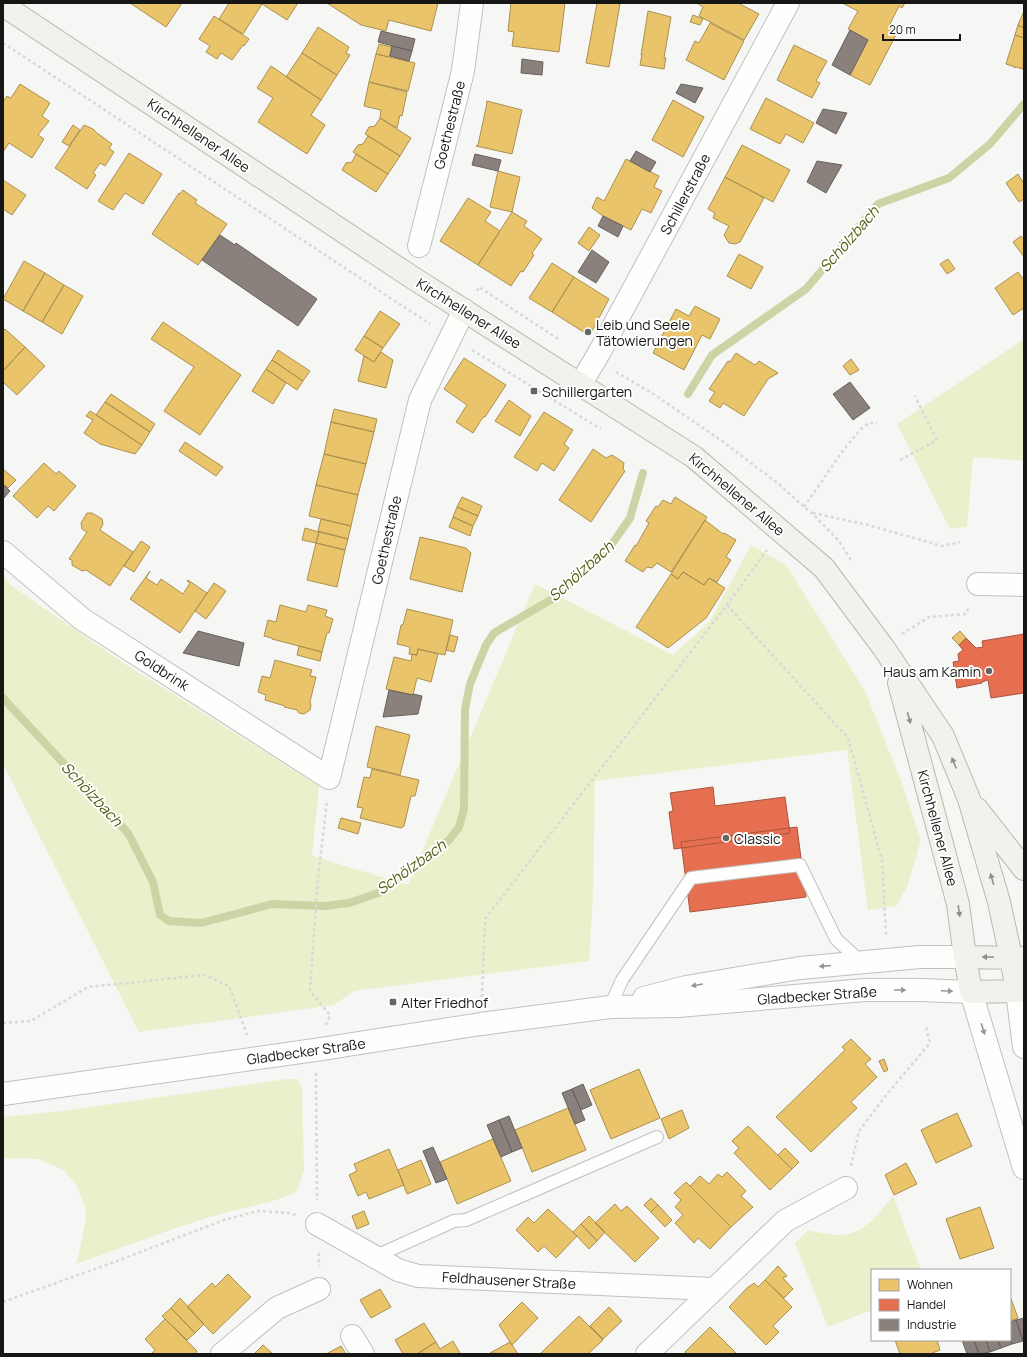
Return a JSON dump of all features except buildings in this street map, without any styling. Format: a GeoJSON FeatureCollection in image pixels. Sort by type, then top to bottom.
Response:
{"type":"FeatureCollection","features":[{"type":"Feature","properties":{"kind":"main road","name":"Kirchhellener Allee"},"geometry":{"type":"LineString","coordinates":[[3,5],[410,276],[694,457],[824,568],[882,647],[943,736],[969,800]]}},
{"type":"Feature","properties":{"kind":"main road","name":"Kirchhellener Allee"},"geometry":{"type":"LineString","coordinates":[[895,666],[955,890],[971,992]]}},
{"type":"Feature","properties":{"kind":"main road"},"geometry":{"type":"LineString","coordinates":[[969,800],[1024,869]]}},
{"type":"Feature","properties":{"kind":"main road"},"geometry":{"type":"LineString","coordinates":[[969,800],[999,902],[1018,958],[1020,991]]}},
{"type":"Feature","properties":{"kind":"main road"},"geometry":{"type":"LineString","coordinates":[[965,957],[1018,958]]}},
{"type":"Feature","properties":{"kind":"main road","name":"Gladbecker Straße"},"geometry":{"type":"LineString","coordinates":[[971,992],[1020,991]]}},
{"type":"Feature","properties":{"kind":"street","name":"Goethestraße"},"geometry":{"type":"LineString","coordinates":[[419,246],[463,71],[472,3]]}},
{"type":"Feature","properties":{"kind":"street","name":"Schillerstraße"},"geometry":{"type":"LineString","coordinates":[[580,385],[599,353],[788,3]]}},
{"type":"Feature","properties":{"kind":"street","name":"Goethestraße"},"geometry":{"type":"LineString","coordinates":[[329,778],[420,400],[464,310]]}},
{"type":"Feature","properties":{"kind":"street","name":"Goldbrink"},"geometry":{"type":"LineString","coordinates":[[3,552],[82,619],[329,778]]}},
{"type":"Feature","properties":{"kind":"street"},"geometry":{"type":"LineString","coordinates":[[978,584],[1024,585]]}},
{"type":"Feature","properties":{"kind":"street","name":"Gladbecker Straße"},"geometry":{"type":"LineString","coordinates":[[610,1007],[686,987],[800,968],[920,957],[965,957]]}},
{"type":"Feature","properties":{"kind":"street","name":"Gladbecker Straße"},"geometry":{"type":"LineString","coordinates":[[3,1094],[315,1050],[482,1024],[610,1007],[678,1006],[865,990],[971,992]]}},
{"type":"Feature","properties":{"kind":"street"},"geometry":{"type":"LineString","coordinates":[[1020,991],[1024,1047]]}},
{"type":"Feature","properties":{"kind":"street"},"geometry":{"type":"LineString","coordinates":[[971,992],[1024,1168]]}},
{"type":"Feature","properties":{"kind":"street"},"geometry":{"type":"LineString","coordinates":[[647,1354],[785,1220],[846,1188]]}},
{"type":"Feature","properties":{"kind":"street","name":"Feldhausener Straße"},"geometry":{"type":"LineString","coordinates":[[317,1224],[398,1270],[418,1276],[714,1289]]}},
{"type":"Feature","properties":{"kind":"street"},"geometry":{"type":"LineString","coordinates":[[222,1354],[277,1308],[319,1289]]}},
{"type":"Feature","properties":{"kind":"lane"},"geometry":{"type":"LineString","coordinates":[[610,1007],[622,980],[691,878],[800,865],[836,939],[860,962]]}},
{"type":"Feature","properties":{"kind":"lane"},"geometry":{"type":"LineString","coordinates":[[374,1257],[454,1221],[466,1220],[657,1137]]}},
{"type":"Feature","properties":{"kind":"path"},"geometry":{"type":"LineString","coordinates":[[3,43],[451,338],[604,431]]}},
{"type":"Feature","properties":{"kind":"path"},"geometry":{"type":"LineString","coordinates":[[479,287],[564,343]]}},
{"type":"Feature","properties":{"kind":"path"},"geometry":{"type":"LineString","coordinates":[[900,460],[937,440],[915,396]]}},
{"type":"Feature","properties":{"kind":"path"},"geometry":{"type":"LineString","coordinates":[[804,507],[861,429],[869,422],[877,423]]}},
{"type":"Feature","properties":{"kind":"path"},"geometry":{"type":"LineString","coordinates":[[812,513],[868,525],[942,546],[960,542]]}},
{"type":"Feature","properties":{"kind":"path"},"geometry":{"type":"LineString","coordinates":[[482,997],[485,919],[727,605],[781,531]]}},
{"type":"Feature","properties":{"kind":"path"},"geometry":{"type":"LineString","coordinates":[[899,637],[929,616],[966,614],[978,584]]}},
{"type":"Feature","properties":{"kind":"path"},"geometry":{"type":"LineString","coordinates":[[727,605],[848,738],[882,860],[886,938]]}},
{"type":"Feature","properties":{"kind":"path"},"geometry":{"type":"LineString","coordinates":[[3,1302],[117,1261],[224,1220],[258,1211],[290,1213],[317,1224],[315,1050],[330,1015],[310,991],[318,878],[329,778]]}},
{"type":"Feature","properties":{"kind":"path"},"geometry":{"type":"LineString","coordinates":[[3,1023],[31,1021],[88,987],[204,975],[229,986],[256,1058]]}},
{"type":"Feature","properties":{"kind":"path"},"geometry":{"type":"LineString","coordinates":[[846,1188],[859,1131],[887,1094],[930,1043],[926,1027]]}},
{"type":"Feature","properties":{"kind":"green space"},"geometry":{"type":"Polygon","coordinates":[[[1024,339],[1024,461],[973,457],[967,527],[950,529],[897,424],[1024,339]]]}},
{"type":"Feature","properties":{"kind":"green space"},"geometry":{"type":"Polygon","coordinates":[[[751,545],[786,565],[865,691],[903,786],[921,840],[907,887],[896,906],[868,910],[847,750],[595,781],[593,894],[589,961],[354,991],[334,1005],[139,1032],[3,764],[3,577],[12,586],[122,662],[319,786],[312,856],[408,885],[535,584],[673,655],[710,621],[751,545]]]}},
{"type":"Feature","properties":{"kind":"green space"},"geometry":{"type":"Polygon","coordinates":[[[287,1079],[297,1079],[302,1088],[304,1170],[297,1191],[280,1199],[187,1224],[76,1264],[85,1224],[86,1209],[76,1184],[63,1170],[38,1159],[3,1158],[3,1117],[62,1111],[287,1079]]]}},
{"type":"Feature","properties":{"kind":"green space"},"geometry":{"type":"Polygon","coordinates":[[[893,1196],[921,1269],[871,1269],[871,1310],[828,1327],[795,1243],[808,1230],[836,1235],[846,1234],[862,1228],[875,1217],[893,1196]]]}},
{"type":"Feature","properties":{"kind":"waterway","name":"Schölzbach"},"geometry":{"type":"LineString","coordinates":[[688,394],[712,355],[806,289],[878,204],[949,178],[990,144],[1024,104]]}},
{"type":"Feature","properties":{"kind":"waterway","name":"Schölzbach"},"geometry":{"type":"LineString","coordinates":[[3,698],[128,833],[153,882],[160,915],[169,921],[201,923],[272,904],[325,906],[349,903],[381,892],[449,840],[459,827],[464,809],[465,709],[470,684],[486,645],[494,633],[559,595],[612,544],[630,518],[643,473]]}},
{"type":"Feature","properties":{"kind":"place","name":"Leib und Seele Tätowierungen"},"geometry":{"type":"Point","coordinates":[588,332]}},
{"type":"Feature","properties":{"kind":"place","name":"Schillergarten"},"geometry":{"type":"Point","coordinates":[534,391]}},
{"type":"Feature","properties":{"kind":"place","name":"Haus am Kamin"},"geometry":{"type":"Point","coordinates":[989,671]}},
{"type":"Feature","properties":{"kind":"place","name":"Classic"},"geometry":{"type":"Point","coordinates":[726,838]}},
{"type":"Feature","properties":{"kind":"place","name":"Alter Friedhof"},"geometry":{"type":"Point","coordinates":[393,1002]}}]}
